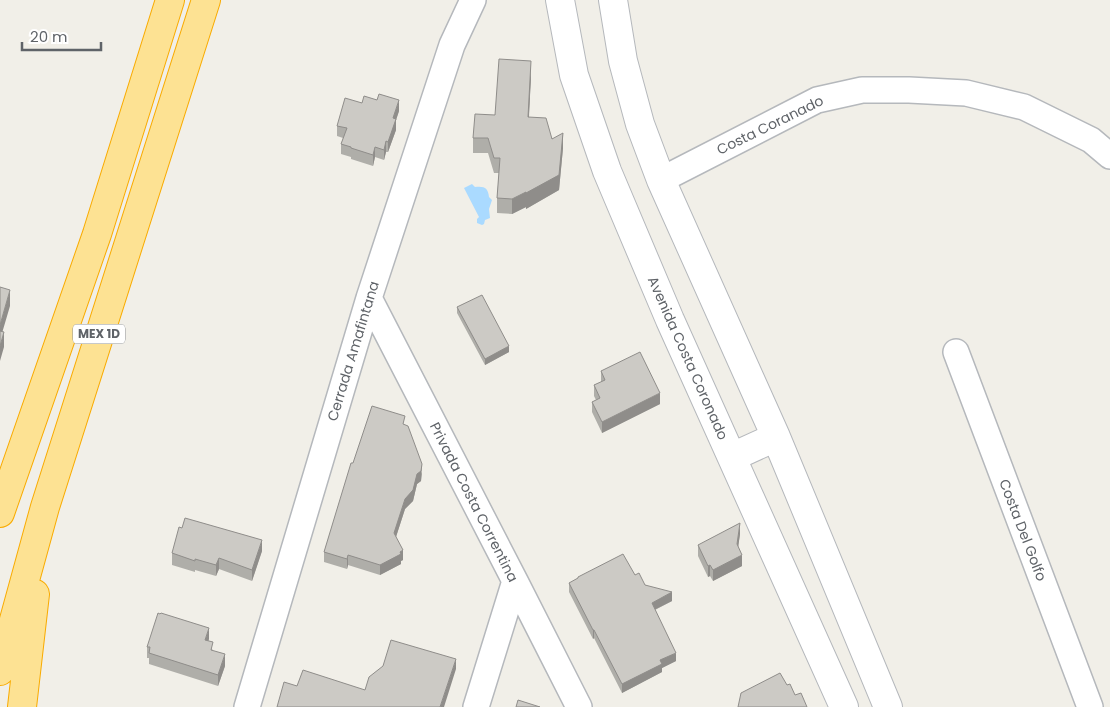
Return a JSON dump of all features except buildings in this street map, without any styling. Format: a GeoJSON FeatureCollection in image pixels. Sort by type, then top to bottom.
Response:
{"type":"FeatureCollection","features":[{"type":"Feature","properties":{"kind":"highway","name":"MEX 1D"},"geometry":{"type":"LineString","coordinates":[[0,513],[97,234],[170,0]]}},
{"type":"Feature","properties":{"kind":"highway","name":"MEX 1D"},"geometry":{"type":"LineString","coordinates":[[0,671],[44,507],[206,0]]}},
{"type":"Feature","properties":{"kind":"highway"},"geometry":{"type":"LineString","coordinates":[[22,707],[44,507]]}},
{"type":"Feature","properties":{"kind":"street","name":"Cerrada Amafintana"},"geometry":{"type":"LineString","coordinates":[[247,707],[369,298],[452,45],[473,0]]}},
{"type":"Feature","properties":{"kind":"street","name":"Avenida Costa Coronado"},"geometry":{"type":"LineString","coordinates":[[560,0],[574,75],[607,171],[670,320],[844,707]]}},
{"type":"Feature","properties":{"kind":"street"},"geometry":{"type":"LineString","coordinates":[[613,0],[622,61],[640,124],[661,180],[776,437],[888,707]]}},
{"type":"Feature","properties":{"kind":"street","name":"Costa Coranado"},"geometry":{"type":"LineString","coordinates":[[661,180],[817,100],[862,90],[966,93],[1024,107],[1100,135],[1110,156]]}},
{"type":"Feature","properties":{"kind":"street","name":"Privada Costa Correntina"},"geometry":{"type":"LineString","coordinates":[[369,298],[579,707]]}},
{"type":"Feature","properties":{"kind":"street","name":"Costa Del Golfo"},"geometry":{"type":"LineString","coordinates":[[956,352],[1090,707]]}},
{"type":"Feature","properties":{"kind":"street"},"geometry":{"type":"LineString","coordinates":[[732,457],[776,437]]}},
{"type":"Feature","properties":{"kind":"street"},"geometry":{"type":"LineString","coordinates":[[476,707],[515,581]]}},
{"type":"Feature","properties":{"kind":"water"},"geometry":{"type":"Polygon","coordinates":[[[472,184],[475,187],[485,188],[492,200],[489,209],[490,218],[485,220],[482,225],[477,223],[479,217],[464,188],[472,184]]]}}]}
